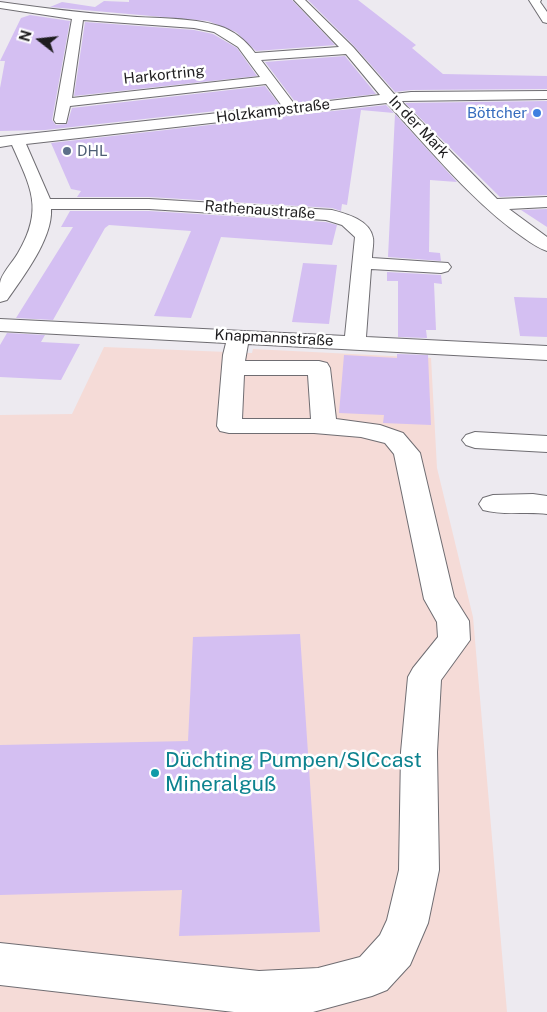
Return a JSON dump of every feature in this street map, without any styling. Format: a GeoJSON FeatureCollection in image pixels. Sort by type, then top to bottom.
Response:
{"type":"FeatureCollection","features":[{"type":"Feature","properties":{"kind":"street","name":"In der Mark"},"geometry":{"type":"LineString","coordinates":[[299,0],[349,50],[389,98],[493,205],[517,225],[547,244]]}},
{"type":"Feature","properties":{"kind":"street"},"geometry":{"type":"LineString","coordinates":[[536,0],[534,1],[547,20]]}},
{"type":"Feature","properties":{"kind":"street"},"geometry":{"type":"LineString","coordinates":[[0,5],[78,16],[211,27],[239,40],[291,109]]}},
{"type":"Feature","properties":{"kind":"street"},"geometry":{"type":"LineString","coordinates":[[58,135],[78,16]]}},
{"type":"Feature","properties":{"kind":"street"},"geometry":{"type":"LineString","coordinates":[[252,57],[349,50]]}},
{"type":"Feature","properties":{"kind":"street","name":"Harkortring"},"geometry":{"type":"LineString","coordinates":[[63,103],[269,80]]}},
{"type":"Feature","properties":{"kind":"street","name":"Holzkampstraße"},"geometry":{"type":"LineString","coordinates":[[9,141],[411,96],[547,95]]}},
{"type":"Feature","properties":{"kind":"street"},"geometry":{"type":"LineString","coordinates":[[0,296],[24,261],[39,229],[42,204],[36,183],[9,141]]}},
{"type":"Feature","properties":{"kind":"street","name":"Rathenaustraße"},"geometry":{"type":"LineString","coordinates":[[42,204],[126,202],[334,216],[354,224],[360,229],[364,237],[355,342]]}},
{"type":"Feature","properties":{"kind":"street"},"geometry":{"type":"LineString","coordinates":[[493,205],[547,202]]}},
{"type":"Feature","properties":{"kind":"street"},"geometry":{"type":"LineString","coordinates":[[362,263],[441,267]]}},
{"type":"Feature","properties":{"kind":"street","name":"Knapmannstraße"},"geometry":{"type":"LineString","coordinates":[[0,325],[236,352],[355,342],[464,355],[547,353]]}},
{"type":"Feature","properties":{"kind":"street"},"geometry":{"type":"LineString","coordinates":[[0,964],[259,993],[318,990],[372,975],[394,950],[407,923],[418,870],[419,752],[425,677],[454,640],[453,621],[439,599],[407,453],[395,438],[376,431],[347,428],[229,426],[236,352],[319,368],[324,427]]}},
{"type":"Feature","properties":{"kind":"street"},"geometry":{"type":"LineString","coordinates":[[475,440],[547,444]]}},
{"type":"Feature","properties":{"kind":"street"},"geometry":{"type":"LineString","coordinates":[[493,504],[533,503],[547,505]]}},
{"type":"Feature","properties":{"kind":"shaded area"},"geometry":{"type":"Polygon","coordinates":[[[104,347],[252,353],[253,349],[431,358],[437,468],[473,617],[507,1012],[0,1012],[0,415],[72,414],[104,347]]]}},
{"type":"Feature","properties":{"kind":"building"},"geometry":{"type":"Polygon","coordinates":[[[129,0],[292,0],[335,45],[256,51],[236,32],[208,21],[50,7],[62,2],[95,7],[104,1],[129,2],[129,0]]]}},
{"type":"Feature","properties":{"kind":"building"},"geometry":{"type":"Polygon","coordinates":[[[308,0],[358,0],[416,45],[412,48],[443,74],[547,76],[547,89],[411,90],[395,92],[354,46],[308,0]]]}},
{"type":"Feature","properties":{"kind":"building"},"geometry":{"type":"Polygon","coordinates":[[[30,15],[70,21],[52,120],[56,125],[67,124],[72,108],[265,86],[279,104],[45,130],[0,131],[0,88],[5,61],[0,61],[21,18],[30,15]]]}},
{"type":"Feature","properties":{"kind":"building"},"geometry":{"type":"Polygon","coordinates":[[[85,22],[194,30],[213,34],[237,48],[257,76],[74,96],[85,22]]]}},
{"type":"Feature","properties":{"kind":"building"},"geometry":{"type":"Polygon","coordinates":[[[345,56],[376,94],[296,103],[265,62],[345,56]]]}},
{"type":"Feature","properties":{"kind":"building"},"geometry":{"type":"Polygon","coordinates":[[[547,101],[547,195],[500,197],[405,103],[547,101]]]}},
{"type":"Feature","properties":{"kind":"building"},"geometry":{"type":"Polygon","coordinates":[[[386,105],[394,113],[361,110],[347,205],[342,204],[341,211],[332,208],[149,197],[77,197],[81,191],[71,189],[51,143],[386,105]]]}},
{"type":"Feature","properties":{"kind":"building"},"geometry":{"type":"Polygon","coordinates":[[[395,114],[457,182],[430,180],[429,252],[440,253],[441,261],[388,257],[395,114]]]}},
{"type":"Feature","properties":{"kind":"building"},"geometry":{"type":"Polygon","coordinates":[[[547,209],[547,227],[521,210],[547,209]]]}},
{"type":"Feature","properties":{"kind":"building"},"geometry":{"type":"Polygon","coordinates":[[[70,211],[149,211],[326,222],[337,225],[332,245],[221,237],[191,318],[154,316],[191,231],[109,225],[105,228],[53,320],[16,318],[73,227],[61,227],[70,211]]]}},
{"type":"Feature","properties":{"kind":"building"},"geometry":{"type":"Polygon","coordinates":[[[303,263],[337,265],[329,324],[292,322],[303,263]]]}},
{"type":"Feature","properties":{"kind":"building"},"geometry":{"type":"Polygon","coordinates":[[[387,272],[441,275],[442,284],[434,283],[436,330],[426,330],[427,338],[398,337],[398,281],[387,281],[387,272]]]}},
{"type":"Feature","properties":{"kind":"building"},"geometry":{"type":"Polygon","coordinates":[[[514,297],[547,298],[547,337],[520,336],[514,297]]]}},
{"type":"Feature","properties":{"kind":"building"},"geometry":{"type":"Polygon","coordinates":[[[7,333],[45,335],[41,342],[80,344],[61,380],[0,377],[0,345],[7,333]]]}},
{"type":"Feature","properties":{"kind":"building"},"geometry":{"type":"Polygon","coordinates":[[[397,354],[428,355],[431,425],[383,423],[384,415],[339,413],[344,355],[397,358],[397,354]]]}},
{"type":"Feature","properties":{"kind":"building","name":"Düchting Pumpen/SICcast Mineralguß"},"geometry":{"type":"Polygon","coordinates":[[[300,634],[320,932],[179,936],[182,890],[0,895],[0,745],[188,741],[193,637],[300,634]]]}},
{"type":"Feature","properties":{"kind":"place","name":"Böttcher"},"geometry":{"type":"Point","coordinates":[537,113]}},
{"type":"Feature","properties":{"kind":"place","name":"DHL"},"geometry":{"type":"Point","coordinates":[67,151]}},
{"type":"Feature","properties":{"kind":"place","name":"Düchting Pumpen/SICcast Mineralguß"},"geometry":{"type":"Point","coordinates":[155,773]}}]}
